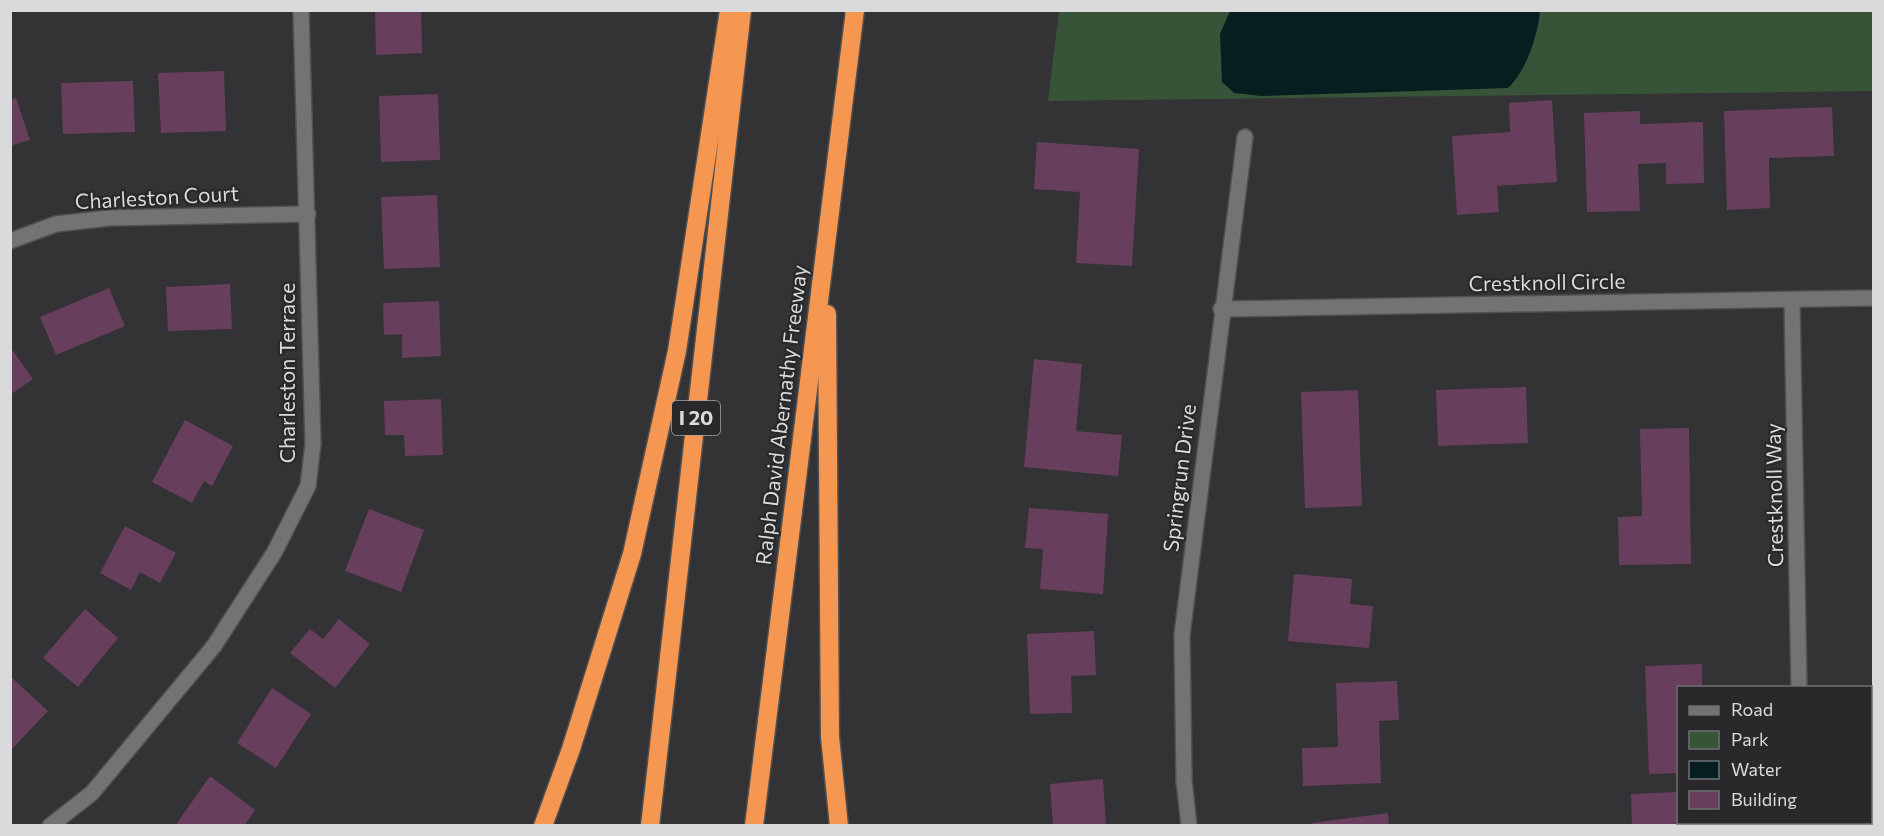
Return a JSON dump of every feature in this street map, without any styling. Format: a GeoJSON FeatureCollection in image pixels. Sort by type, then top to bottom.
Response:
{"type":"FeatureCollection","features":[{"type":"Feature","properties":{"kind":"highway"},"geometry":{"type":"LineString","coordinates":[[543,825],[571,749],[632,554],[677,351],[729,10]]}},
{"type":"Feature","properties":{"kind":"highway","name":"I 20"},"geometry":{"type":"LineString","coordinates":[[650,825],[742,10]]}},
{"type":"Feature","properties":{"kind":"highway","name":"Ralph David Abernathy Freeway"},"geometry":{"type":"LineString","coordinates":[[754,825],[855,10]]}},
{"type":"Feature","properties":{"kind":"highway"},"geometry":{"type":"LineString","coordinates":[[827,243],[830,737],[839,825]]}},
{"type":"Feature","properties":{"kind":"street","name":"Charleston Terrace"},"geometry":{"type":"LineString","coordinates":[[50,825],[92,793],[214,646],[274,553],[308,486],[313,444],[302,10]]}},
{"type":"Feature","properties":{"kind":"street","name":"Springrun Drive"},"geometry":{"type":"LineString","coordinates":[[1189,825],[1184,780],[1182,635],[1221,309],[1245,137]]}},
{"type":"Feature","properties":{"kind":"street","name":"Charleston Court"},"geometry":{"type":"LineString","coordinates":[[10,241],[56,224],[109,218],[308,214]]}},
{"type":"Feature","properties":{"kind":"street","name":"Crestknoll Circle"},"geometry":{"type":"LineString","coordinates":[[1221,309],[1874,298]]}},
{"type":"Feature","properties":{"kind":"street","name":"Crestknoll Way"},"geometry":{"type":"LineString","coordinates":[[1792,301],[1799,686]]}},
{"type":"Feature","properties":{"kind":"green space"},"geometry":{"type":"Polygon","coordinates":[[[1059,11],[1873,11],[1873,91],[1048,101],[1059,11]]]}},
{"type":"Feature","properties":{"kind":"water"},"geometry":{"type":"Polygon","coordinates":[[[1230,11],[1540,11],[1537,31],[1526,62],[1508,88],[1262,96],[1234,93],[1222,82],[1220,34],[1230,11]]]}},
{"type":"Feature","properties":{"kind":"building"},"geometry":{"type":"Polygon","coordinates":[[[375,10],[421,10],[422,53],[376,55],[375,10]]]}},
{"type":"Feature","properties":{"kind":"building"},"geometry":{"type":"Polygon","coordinates":[[[224,71],[226,131],[161,133],[158,73],[224,71]]]}},
{"type":"Feature","properties":{"kind":"building"},"geometry":{"type":"Polygon","coordinates":[[[133,81],[135,132],[63,134],[61,83],[133,81]]]}},
{"type":"Feature","properties":{"kind":"building"},"geometry":{"type":"Polygon","coordinates":[[[438,94],[440,160],[381,162],[379,96],[438,94]]]}},
{"type":"Feature","properties":{"kind":"building"},"geometry":{"type":"Polygon","coordinates":[[[16,98],[30,140],[10,146],[10,100],[16,98]]]}},
{"type":"Feature","properties":{"kind":"building"},"geometry":{"type":"Polygon","coordinates":[[[1552,100],[1557,182],[1497,186],[1499,212],[1457,215],[1452,136],[1510,132],[1509,103],[1552,100]]]}},
{"type":"Feature","properties":{"kind":"building"},"geometry":{"type":"Polygon","coordinates":[[[1832,107],[1834,156],[1769,158],[1770,208],[1727,210],[1724,111],[1832,107]]]}},
{"type":"Feature","properties":{"kind":"building"},"geometry":{"type":"Polygon","coordinates":[[[1640,111],[1640,124],[1703,122],[1704,183],[1666,184],[1666,163],[1638,164],[1640,211],[1587,212],[1584,113],[1640,111]]]}},
{"type":"Feature","properties":{"kind":"building"},"geometry":{"type":"Polygon","coordinates":[[[1037,142],[1139,149],[1132,266],[1076,263],[1080,192],[1034,189],[1037,142]]]}},
{"type":"Feature","properties":{"kind":"building"},"geometry":{"type":"Polygon","coordinates":[[[437,195],[440,267],[384,269],[381,197],[437,195]]]}},
{"type":"Feature","properties":{"kind":"building"},"geometry":{"type":"Polygon","coordinates":[[[230,284],[232,329],[168,331],[166,287],[230,284]]]}},
{"type":"Feature","properties":{"kind":"building"},"geometry":{"type":"Polygon","coordinates":[[[109,288],[125,326],[56,355],[40,317],[109,288]]]}},
{"type":"Feature","properties":{"kind":"building"},"geometry":{"type":"Polygon","coordinates":[[[439,301],[441,356],[402,358],[402,334],[384,335],[383,303],[439,301]]]}},
{"type":"Feature","properties":{"kind":"building"},"geometry":{"type":"Polygon","coordinates":[[[10,347],[33,379],[10,395],[10,347]]]}},
{"type":"Feature","properties":{"kind":"building"},"geometry":{"type":"Polygon","coordinates":[[[1034,359],[1082,364],[1076,431],[1122,435],[1118,476],[1024,467],[1034,359]]]}},
{"type":"Feature","properties":{"kind":"building"},"geometry":{"type":"Polygon","coordinates":[[[1526,387],[1528,443],[1438,446],[1436,390],[1526,387]]]}},
{"type":"Feature","properties":{"kind":"building"},"geometry":{"type":"Polygon","coordinates":[[[1358,390],[1362,506],[1305,508],[1301,392],[1358,390]]]}},
{"type":"Feature","properties":{"kind":"building"},"geometry":{"type":"Polygon","coordinates":[[[441,399],[443,455],[405,456],[404,435],[385,435],[384,401],[441,399]]]}},
{"type":"Feature","properties":{"kind":"building"},"geometry":{"type":"Polygon","coordinates":[[[185,420],[233,446],[212,486],[204,481],[192,503],[152,482],[185,420]]]}},
{"type":"Feature","properties":{"kind":"building"},"geometry":{"type":"Polygon","coordinates":[[[1689,428],[1691,564],[1619,565],[1618,517],[1642,516],[1640,429],[1689,428]]]}},
{"type":"Feature","properties":{"kind":"building"},"geometry":{"type":"Polygon","coordinates":[[[1029,508],[1108,514],[1103,594],[1040,589],[1043,549],[1025,548],[1029,508]]]}},
{"type":"Feature","properties":{"kind":"building"},"geometry":{"type":"Polygon","coordinates":[[[369,509],[424,530],[401,592],[345,571],[369,509]]]}},
{"type":"Feature","properties":{"kind":"building"},"geometry":{"type":"Polygon","coordinates":[[[125,526],[176,553],[160,583],[140,572],[131,590],[100,573],[125,526]]]}},
{"type":"Feature","properties":{"kind":"building"},"geometry":{"type":"Polygon","coordinates":[[[1294,574],[1352,579],[1350,604],[1373,606],[1369,648],[1288,641],[1294,574]]]}},
{"type":"Feature","properties":{"kind":"building"},"geometry":{"type":"Polygon","coordinates":[[[85,609],[118,638],[78,687],[43,658],[85,609]]]}},
{"type":"Feature","properties":{"kind":"building"},"geometry":{"type":"Polygon","coordinates":[[[339,619],[370,644],[335,688],[290,653],[310,629],[323,639],[339,619]]]}},
{"type":"Feature","properties":{"kind":"building"},"geometry":{"type":"Polygon","coordinates":[[[1094,631],[1096,675],[1071,676],[1072,713],[1030,714],[1027,634],[1094,631]]]}},
{"type":"Feature","properties":{"kind":"building"},"geometry":{"type":"Polygon","coordinates":[[[1702,664],[1702,686],[1677,686],[1677,773],[1649,774],[1645,666],[1702,664]]]}},
{"type":"Feature","properties":{"kind":"building"},"geometry":{"type":"Polygon","coordinates":[[[10,676],[48,711],[10,751],[10,676]]]}},
{"type":"Feature","properties":{"kind":"building"},"geometry":{"type":"Polygon","coordinates":[[[1397,681],[1399,720],[1379,721],[1381,783],[1303,786],[1302,748],[1338,747],[1336,683],[1397,681]]]}},
{"type":"Feature","properties":{"kind":"building"},"geometry":{"type":"Polygon","coordinates":[[[272,688],[311,714],[276,768],[237,743],[272,688]]]}},
{"type":"Feature","properties":{"kind":"building"},"geometry":{"type":"Polygon","coordinates":[[[210,776],[255,810],[244,826],[175,826],[210,776]]]}},
{"type":"Feature","properties":{"kind":"building"},"geometry":{"type":"Polygon","coordinates":[[[1103,779],[1106,826],[1053,826],[1050,784],[1103,779]]]}},
{"type":"Feature","properties":{"kind":"building"},"geometry":{"type":"Polygon","coordinates":[[[1677,792],[1677,824],[1711,824],[1711,826],[1632,826],[1631,794],[1677,792]]]}},
{"type":"Feature","properties":{"kind":"building"},"geometry":{"type":"Polygon","coordinates":[[[1388,813],[1389,826],[1313,826],[1312,823],[1388,813]]]}}]}
